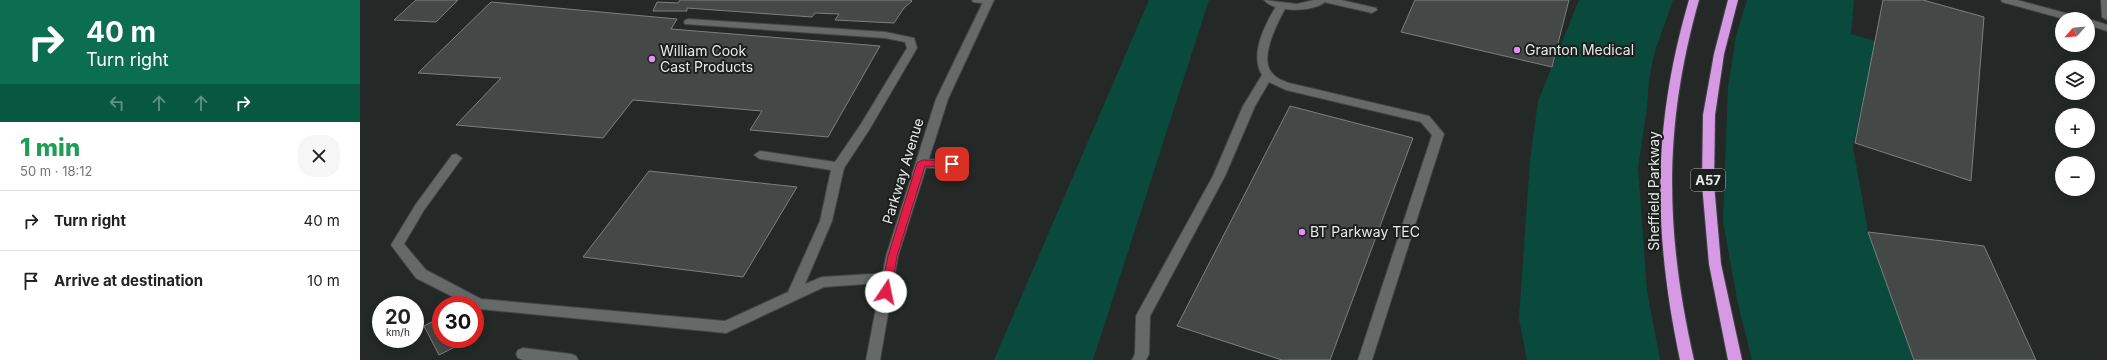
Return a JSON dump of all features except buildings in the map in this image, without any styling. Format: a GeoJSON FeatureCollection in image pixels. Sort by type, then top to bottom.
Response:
{"type":"FeatureCollection","features":[{"type":"Feature","properties":{"kind":"highway","name":"Sheffield Parkway"},"geometry":{"type":"LineString","coordinates":[[1687,360],[1670,262],[1666,150],[1671,100],[1685,28],[1694,0]]}},
{"type":"Feature","properties":{"kind":"highway","name":"A57"},"geometry":{"type":"LineString","coordinates":[[1733,0],[1719,54],[1709,115],[1708,184],[1715,264],[1735,360]]}},
{"type":"Feature","properties":{"kind":"street","name":"Parkway Avenue"},"geometry":{"type":"LineString","coordinates":[[873,360],[892,256],[942,99],[985,0]]}},
{"type":"Feature","properties":{"kind":"street"},"geometry":{"type":"LineString","coordinates":[[1269,0],[1282,5],[1295,7],[1312,6],[1322,0]]}},
{"type":"Feature","properties":{"kind":"street"},"geometry":{"type":"LineString","coordinates":[[1328,0],[1372,10]]}},
{"type":"Feature","properties":{"kind":"street"},"geometry":{"type":"LineString","coordinates":[[2006,0],[2055,13]]}},
{"type":"Feature","properties":{"kind":"street"},"geometry":{"type":"LineString","coordinates":[[2106,0],[2107,17]]}},
{"type":"Feature","properties":{"kind":"street"},"geometry":{"type":"LineString","coordinates":[[1282,5],[1265,41],[1262,65],[1267,76],[1286,86],[1425,119],[1438,134],[1365,360]]}},
{"type":"Feature","properties":{"kind":"street"},"geometry":{"type":"LineString","coordinates":[[689,22],[885,35],[910,40],[912,48],[865,127],[838,166],[826,221],[793,296]]}},
{"type":"Feature","properties":{"kind":"street"},"geometry":{"type":"LineString","coordinates":[[2095,24],[2107,28]]}},
{"type":"Feature","properties":{"kind":"street"},"geometry":{"type":"LineString","coordinates":[[1139,360],[1142,354],[1143,316],[1219,176],[1249,106],[1267,76]]}},
{"type":"Feature","properties":{"kind":"street"},"geometry":{"type":"LineString","coordinates":[[760,155],[838,166]]}},
{"type":"Feature","properties":{"kind":"street"},"geometry":{"type":"LineString","coordinates":[[456,158],[420,207],[397,245],[421,274],[479,304],[726,327],[822,282],[888,278]]}},
{"type":"Feature","properties":{"kind":"street"},"geometry":{"type":"LineString","coordinates":[[922,163],[952,164]]}},
{"type":"Feature","properties":{"kind":"street"},"geometry":{"type":"LineString","coordinates":[[524,354],[571,360]]}},
{"type":"Feature","properties":{"kind":"green space"},"geometry":{"type":"Polygon","coordinates":[[[1149,0],[1209,0],[1093,360],[994,360],[1149,0]]]}},
{"type":"Feature","properties":{"kind":"green space"},"geometry":{"type":"Polygon","coordinates":[[[1579,0],[1673,0],[1655,51],[1649,79],[1647,107],[1638,168],[1647,291],[1660,360],[1527,360],[1519,319],[1530,160],[1538,101],[1579,0]]]}},
{"type":"Feature","properties":{"kind":"green space"},"geometry":{"type":"Polygon","coordinates":[[[1747,0],[1854,0],[1851,34],[1875,41],[1853,147],[1868,232],[1914,360],[1752,360],[1738,304],[1723,221],[1728,87],[1736,36],[1747,0]]]}},
{"type":"Feature","properties":{"kind":"place","name":"Granton Medical"},"geometry":{"type":"Point","coordinates":[1517,50]}},
{"type":"Feature","properties":{"kind":"place","name":"William Cook Cast Products"},"geometry":{"type":"Point","coordinates":[652,59]}},
{"type":"Feature","properties":{"kind":"place","name":"BT Parkway TEC"},"geometry":{"type":"Point","coordinates":[1302,232]}},
{"type":"Feature","properties":{"kind":"route"},"geometry":{"type":"LineString","coordinates":[[886,292],[892,256],[922,163],[952,164]]}}]}
